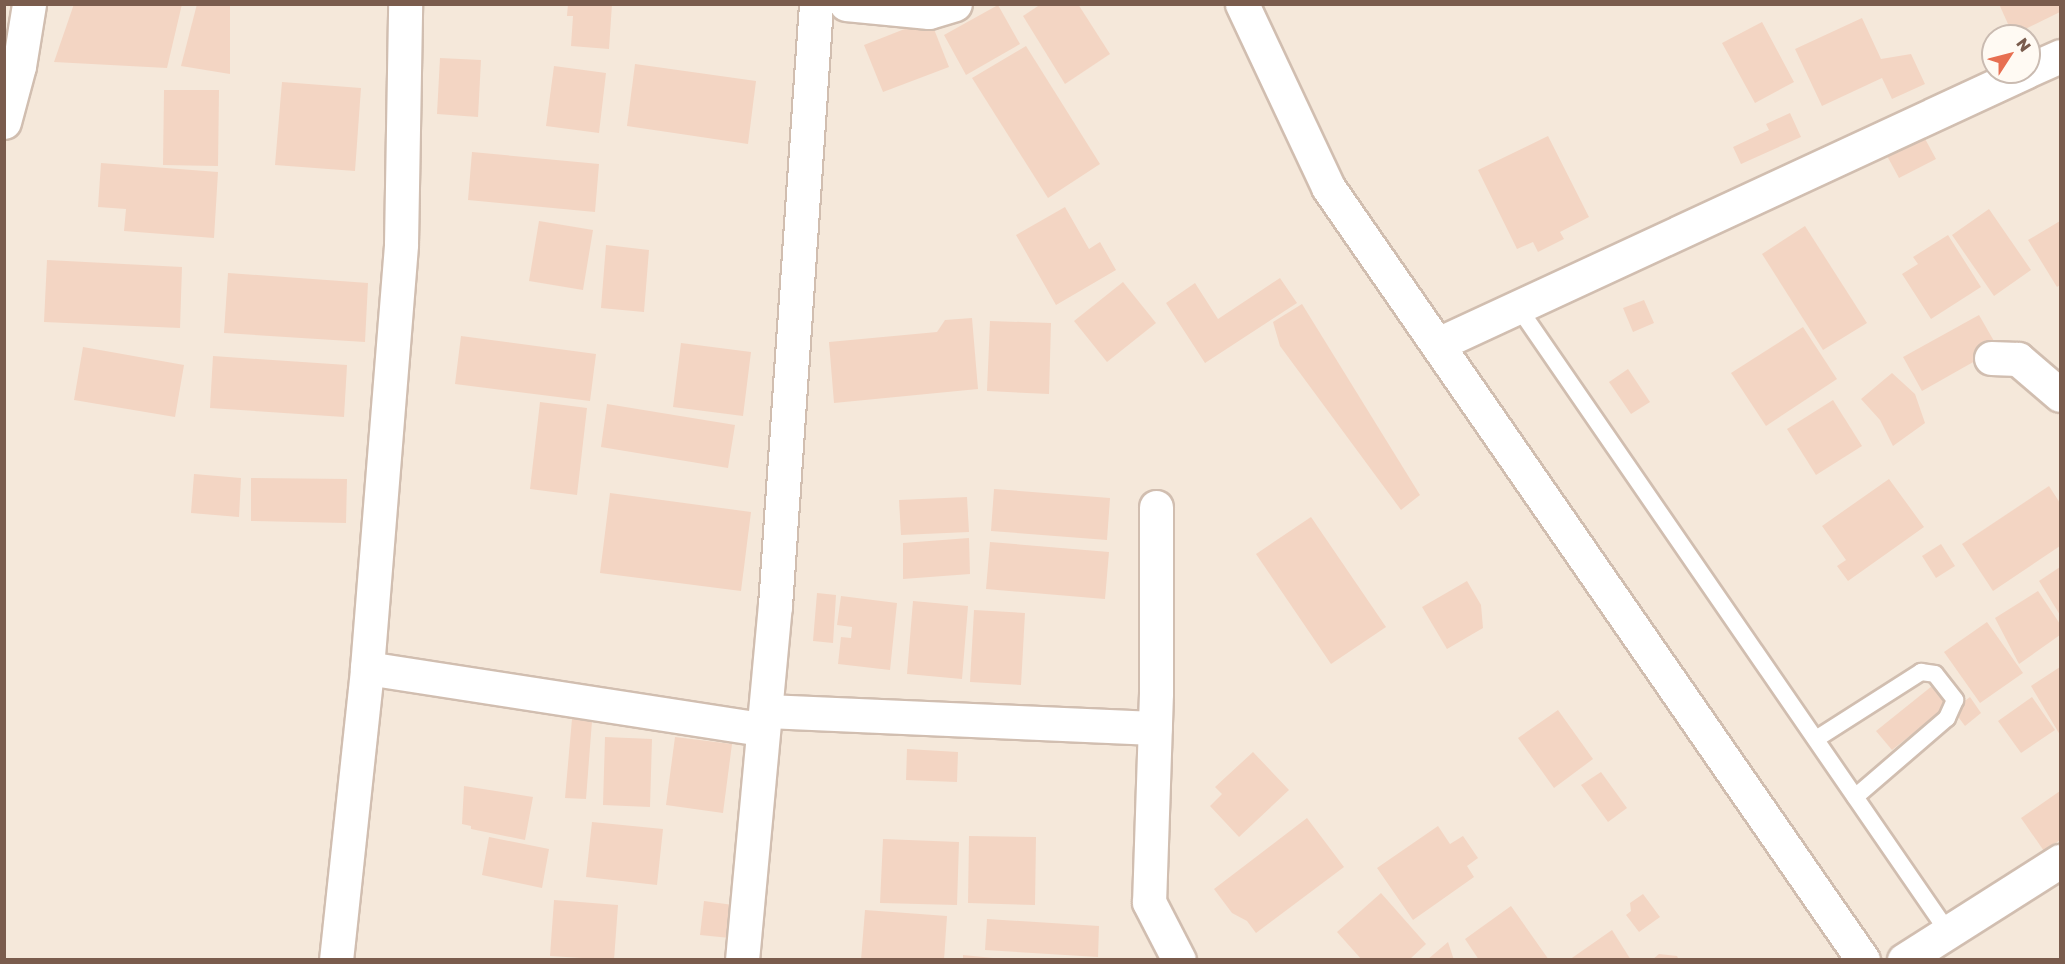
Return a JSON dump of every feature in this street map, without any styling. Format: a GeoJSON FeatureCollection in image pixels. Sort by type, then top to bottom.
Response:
{"type":"FeatureCollection","features":[{"type":"Feature","properties":{"kind":"street"},"geometry":{"type":"LineString","coordinates":[[336,960],[367,668],[401,244],[405,4]]}},
{"type":"Feature","properties":{"kind":"street"},"geometry":{"type":"LineString","coordinates":[[742,960],[764,720],[816,4]]}},
{"type":"Feature","properties":{"kind":"street"},"geometry":{"type":"LineString","coordinates":[[846,4],[929,12],[955,4]]}},
{"type":"Feature","properties":{"kind":"street"},"geometry":{"type":"LineString","coordinates":[[1242,4],[1328,187],[1863,960]]}},
{"type":"Feature","properties":{"kind":"street"},"geometry":{"type":"LineString","coordinates":[[4,122],[20,11]]}},
{"type":"Feature","properties":{"kind":"street"},"geometry":{"type":"LineString","coordinates":[[2041,65],[2061,56]]}},
{"type":"Feature","properties":{"kind":"street"},"geometry":{"type":"LineString","coordinates":[[1438,344],[1999,84]]}},
{"type":"Feature","properties":{"kind":"street"},"geometry":{"type":"LineString","coordinates":[[1991,358],[2018,359],[2054,386],[2061,395]]}},
{"type":"Feature","properties":{"kind":"street"},"geometry":{"type":"LineString","coordinates":[[1156,507],[1155,728],[1149,902],[1179,960]]}},
{"type":"Feature","properties":{"kind":"street"},"geometry":{"type":"LineString","coordinates":[[367,668],[764,720],[1155,728]]}},
{"type":"Feature","properties":{"kind":"street"},"geometry":{"type":"LineString","coordinates":[[1904,960],[2061,861]]}},
{"type":"Feature","properties":{"kind":"lane"},"geometry":{"type":"LineString","coordinates":[[1518,307],[1948,932]]}},
{"type":"Feature","properties":{"kind":"lane"},"geometry":{"type":"LineString","coordinates":[[1816,739],[1921,672],[1935,674],[1955,700],[1947,718],[1856,797]]}},
{"type":"Feature","properties":{"kind":"shaded area"},"geometry":{"type":"Polygon","coordinates":[[[5,5],[2060,5],[2060,959],[5,959],[5,5]]]}},
{"type":"Feature","properties":{"kind":"building"},"geometry":{"type":"Polygon","coordinates":[[[74,4],[182,4],[167,68],[54,62],[74,4]]]}},
{"type":"Feature","properties":{"kind":"building"},"geometry":{"type":"Polygon","coordinates":[[[197,4],[230,4],[230,74],[181,66],[197,4]]]}},
{"type":"Feature","properties":{"kind":"building"},"geometry":{"type":"Polygon","coordinates":[[[568,4],[612,4],[609,49],[571,46],[573,16],[567,16],[568,4]]]}},
{"type":"Feature","properties":{"kind":"building"},"geometry":{"type":"Polygon","coordinates":[[[1041,4],[1078,4],[1110,54],[1065,84],[1023,16],[1041,4]]]}},
{"type":"Feature","properties":{"kind":"building"},"geometry":{"type":"Polygon","coordinates":[[[1999,4],[2060,4],[2060,12],[2035,24],[2008,24],[1999,4]]]}},
{"type":"Feature","properties":{"kind":"building"},"geometry":{"type":"Polygon","coordinates":[[[998,5],[1020,44],[966,75],[944,35],[998,5]]]}},
{"type":"Feature","properties":{"kind":"building"},"geometry":{"type":"Polygon","coordinates":[[[1862,18],[1881,59],[1911,54],[1925,84],[1892,99],[1882,78],[1822,106],[1795,49],[1862,18]]]}},
{"type":"Feature","properties":{"kind":"building"},"geometry":{"type":"Polygon","coordinates":[[[930,19],[949,67],[883,92],[864,45],[930,19]]]}},
{"type":"Feature","properties":{"kind":"building"},"geometry":{"type":"Polygon","coordinates":[[[1762,22],[1794,82],[1755,103],[1722,43],[1762,22]]]}},
{"type":"Feature","properties":{"kind":"building"},"geometry":{"type":"Polygon","coordinates":[[[1026,46],[1100,164],[1048,198],[972,78],[1026,46]]]}},
{"type":"Feature","properties":{"kind":"building"},"geometry":{"type":"Polygon","coordinates":[[[440,58],[481,60],[478,117],[437,114],[440,58]]]}},
{"type":"Feature","properties":{"kind":"building"},"geometry":{"type":"Polygon","coordinates":[[[635,64],[756,81],[748,144],[627,126],[635,64]]]}},
{"type":"Feature","properties":{"kind":"building"},"geometry":{"type":"Polygon","coordinates":[[[554,66],[606,73],[599,133],[546,126],[554,66]]]}},
{"type":"Feature","properties":{"kind":"building"},"geometry":{"type":"Polygon","coordinates":[[[282,82],[361,88],[355,171],[275,165],[282,82]]]}},
{"type":"Feature","properties":{"kind":"building"},"geometry":{"type":"Polygon","coordinates":[[[164,90],[219,90],[218,166],[163,165],[164,90]]]}},
{"type":"Feature","properties":{"kind":"building"},"geometry":{"type":"Polygon","coordinates":[[[1790,113],[1801,137],[1741,164],[1733,147],[1769,130],[1766,124],[1790,113]]]}},
{"type":"Feature","properties":{"kind":"building"},"geometry":{"type":"Polygon","coordinates":[[[1923,135],[1936,159],[1899,178],[1886,154],[1923,135]]]}},
{"type":"Feature","properties":{"kind":"building"},"geometry":{"type":"Polygon","coordinates":[[[1548,136],[1589,217],[1560,232],[1564,239],[1538,252],[1533,242],[1517,249],[1478,170],[1548,136]]]}},
{"type":"Feature","properties":{"kind":"building"},"geometry":{"type":"Polygon","coordinates":[[[472,152],[599,164],[595,212],[468,200],[472,152]]]}},
{"type":"Feature","properties":{"kind":"building"},"geometry":{"type":"Polygon","coordinates":[[[101,163],[218,172],[214,238],[124,231],[126,209],[98,207],[101,163]]]}},
{"type":"Feature","properties":{"kind":"building"},"geometry":{"type":"Polygon","coordinates":[[[1065,207],[1089,249],[1100,242],[1116,270],[1056,305],[1016,235],[1065,207]]]}},
{"type":"Feature","properties":{"kind":"building"},"geometry":{"type":"Polygon","coordinates":[[[1989,209],[2031,270],[1994,296],[1952,235],[1989,209]]]}},
{"type":"Feature","properties":{"kind":"building"},"geometry":{"type":"Polygon","coordinates":[[[539,221],[593,230],[583,290],[529,281],[539,221]]]}},
{"type":"Feature","properties":{"kind":"building"},"geometry":{"type":"Polygon","coordinates":[[[2060,221],[2060,285],[2057,287],[2028,240],[2060,221]]]}},
{"type":"Feature","properties":{"kind":"building"},"geometry":{"type":"Polygon","coordinates":[[[1805,226],[1867,323],[1823,350],[1762,254],[1805,226]]]}},
{"type":"Feature","properties":{"kind":"building"},"geometry":{"type":"Polygon","coordinates":[[[1948,235],[1981,287],[1931,319],[1902,274],[1918,264],[1913,257],[1948,235]]]}},
{"type":"Feature","properties":{"kind":"building"},"geometry":{"type":"Polygon","coordinates":[[[606,245],[649,250],[644,312],[601,308],[606,245]]]}},
{"type":"Feature","properties":{"kind":"building"},"geometry":{"type":"Polygon","coordinates":[[[47,260],[182,267],[180,328],[44,322],[47,260]]]}},
{"type":"Feature","properties":{"kind":"building"},"geometry":{"type":"Polygon","coordinates":[[[228,273],[368,283],[365,342],[224,333],[228,273]]]}},
{"type":"Feature","properties":{"kind":"building"},"geometry":{"type":"Polygon","coordinates":[[[1280,278],[1297,303],[1205,363],[1166,303],[1195,283],[1218,319],[1280,278]]]}},
{"type":"Feature","properties":{"kind":"building"},"geometry":{"type":"Polygon","coordinates":[[[1123,282],[1156,323],[1107,362],[1074,321],[1123,282]]]}},
{"type":"Feature","properties":{"kind":"building"},"geometry":{"type":"Polygon","coordinates":[[[1644,300],[1654,323],[1633,332],[1623,308],[1644,300]]]}},
{"type":"Feature","properties":{"kind":"building"},"geometry":{"type":"Polygon","coordinates":[[[1302,304],[1420,495],[1401,510],[1280,346],[1273,322],[1302,304]]]}},
{"type":"Feature","properties":{"kind":"building"},"geometry":{"type":"Polygon","coordinates":[[[1979,315],[1998,348],[1922,391],[1903,357],[1979,315]]]}},
{"type":"Feature","properties":{"kind":"building"},"geometry":{"type":"Polygon","coordinates":[[[972,318],[978,389],[834,403],[829,342],[937,332],[945,320],[972,318]]]}},
{"type":"Feature","properties":{"kind":"building"},"geometry":{"type":"Polygon","coordinates":[[[990,321],[1051,323],[1049,394],[987,391],[990,321]]]}},
{"type":"Feature","properties":{"kind":"building"},"geometry":{"type":"Polygon","coordinates":[[[1803,327],[1837,379],[1766,426],[1731,373],[1803,327]]]}},
{"type":"Feature","properties":{"kind":"building"},"geometry":{"type":"Polygon","coordinates":[[[461,336],[596,354],[590,401],[455,384],[461,336]]]}},
{"type":"Feature","properties":{"kind":"building"},"geometry":{"type":"Polygon","coordinates":[[[681,343],[751,352],[743,416],[673,407],[681,343]]]}},
{"type":"Feature","properties":{"kind":"building"},"geometry":{"type":"Polygon","coordinates":[[[83,347],[184,365],[175,417],[74,400],[83,347]]]}},
{"type":"Feature","properties":{"kind":"building"},"geometry":{"type":"Polygon","coordinates":[[[213,356],[347,365],[344,417],[210,408],[213,356]]]}},
{"type":"Feature","properties":{"kind":"building"},"geometry":{"type":"Polygon","coordinates":[[[1628,369],[1650,402],[1631,414],[1609,382],[1628,369]]]}},
{"type":"Feature","properties":{"kind":"building"},"geometry":{"type":"Polygon","coordinates":[[[1892,373],[1915,394],[1925,423],[1893,446],[1880,420],[1861,399],[1892,373]]]}},
{"type":"Feature","properties":{"kind":"building"},"geometry":{"type":"Polygon","coordinates":[[[1833,400],[1862,446],[1816,475],[1787,429],[1833,400]]]}},
{"type":"Feature","properties":{"kind":"building"},"geometry":{"type":"Polygon","coordinates":[[[540,402],[587,408],[577,495],[530,489],[540,402]]]}},
{"type":"Feature","properties":{"kind":"building"},"geometry":{"type":"Polygon","coordinates":[[[607,404],[735,425],[728,468],[601,447],[607,404]]]}},
{"type":"Feature","properties":{"kind":"building"},"geometry":{"type":"Polygon","coordinates":[[[194,474],[241,478],[239,517],[191,513],[194,474]]]}},
{"type":"Feature","properties":{"kind":"building"},"geometry":{"type":"Polygon","coordinates":[[[251,478],[347,479],[346,523],[251,521],[251,478]]]}},
{"type":"Feature","properties":{"kind":"building"},"geometry":{"type":"Polygon","coordinates":[[[1889,479],[1924,527],[1848,581],[1837,566],[1846,560],[1822,526],[1889,479]]]}},
{"type":"Feature","properties":{"kind":"building"},"geometry":{"type":"Polygon","coordinates":[[[2049,486],[2060,503],[2060,546],[1993,591],[1962,544],[2049,486]]]}},
{"type":"Feature","properties":{"kind":"building"},"geometry":{"type":"Polygon","coordinates":[[[994,489],[1110,498],[1107,540],[991,531],[994,489]]]}},
{"type":"Feature","properties":{"kind":"building"},"geometry":{"type":"Polygon","coordinates":[[[610,493],[751,512],[741,591],[600,573],[610,493]]]}},
{"type":"Feature","properties":{"kind":"building"},"geometry":{"type":"Polygon","coordinates":[[[967,497],[969,532],[901,535],[899,500],[967,497]]]}},
{"type":"Feature","properties":{"kind":"building"},"geometry":{"type":"Polygon","coordinates":[[[1311,517],[1386,627],[1331,664],[1256,554],[1311,517]]]}},
{"type":"Feature","properties":{"kind":"building"},"geometry":{"type":"Polygon","coordinates":[[[969,538],[970,574],[903,579],[903,543],[969,538]]]}},
{"type":"Feature","properties":{"kind":"building"},"geometry":{"type":"Polygon","coordinates":[[[990,542],[1109,552],[1105,599],[986,589],[990,542]]]}},
{"type":"Feature","properties":{"kind":"building"},"geometry":{"type":"Polygon","coordinates":[[[1941,544],[1955,566],[1936,578],[1922,556],[1941,544]]]}},
{"type":"Feature","properties":{"kind":"building"},"geometry":{"type":"Polygon","coordinates":[[[2060,567],[2060,615],[2039,581],[2060,567]]]}},
{"type":"Feature","properties":{"kind":"building"},"geometry":{"type":"Polygon","coordinates":[[[1467,581],[1481,605],[1483,628],[1447,649],[1422,607],[1467,581]]]}},
{"type":"Feature","properties":{"kind":"building"},"geometry":{"type":"Polygon","coordinates":[[[2038,591],[2060,624],[2060,635],[2019,664],[1995,618],[2038,591]]]}},
{"type":"Feature","properties":{"kind":"building"},"geometry":{"type":"Polygon","coordinates":[[[817,593],[836,595],[833,643],[813,641],[817,593]]]}},
{"type":"Feature","properties":{"kind":"building"},"geometry":{"type":"Polygon","coordinates":[[[841,596],[897,603],[890,670],[838,664],[841,637],[851,638],[852,627],[837,625],[841,596]]]}},
{"type":"Feature","properties":{"kind":"building"},"geometry":{"type":"Polygon","coordinates":[[[913,601],[968,606],[962,679],[907,674],[913,601]]]}},
{"type":"Feature","properties":{"kind":"building"},"geometry":{"type":"Polygon","coordinates":[[[974,610],[1025,613],[1021,685],[970,682],[974,610]]]}},
{"type":"Feature","properties":{"kind":"building"},"geometry":{"type":"Polygon","coordinates":[[[1987,622],[2023,673],[1980,703],[1944,652],[1987,622]]]}},
{"type":"Feature","properties":{"kind":"building"},"geometry":{"type":"Polygon","coordinates":[[[2060,667],[2060,735],[2031,686],[2060,667]]]}},
{"type":"Feature","properties":{"kind":"building"},"geometry":{"type":"Polygon","coordinates":[[[1937,682],[1953,702],[1892,750],[1876,731],[1937,682]]]}},
{"type":"Feature","properties":{"kind":"building"},"geometry":{"type":"Polygon","coordinates":[[[1970,697],[1981,713],[1965,726],[1953,710],[1970,697]]]}},
{"type":"Feature","properties":{"kind":"building"},"geometry":{"type":"Polygon","coordinates":[[[2032,697],[2055,730],[2021,753],[1998,721],[2032,697]]]}},
{"type":"Feature","properties":{"kind":"building"},"geometry":{"type":"Polygon","coordinates":[[[1558,710],[1593,759],[1554,788],[1518,738],[1558,710]]]}},
{"type":"Feature","properties":{"kind":"building"},"geometry":{"type":"Polygon","coordinates":[[[572,719],[592,721],[586,799],[565,798],[572,719]]]}},
{"type":"Feature","properties":{"kind":"building"},"geometry":{"type":"Polygon","coordinates":[[[605,737],[652,739],[650,807],[603,805],[605,737]]]}},
{"type":"Feature","properties":{"kind":"building"},"geometry":{"type":"Polygon","coordinates":[[[675,737],[732,744],[723,813],[666,805],[675,737]]]}},
{"type":"Feature","properties":{"kind":"building"},"geometry":{"type":"Polygon","coordinates":[[[907,749],[958,752],[957,782],[906,780],[907,749]]]}},
{"type":"Feature","properties":{"kind":"building"},"geometry":{"type":"Polygon","coordinates":[[[1253,752],[1289,790],[1239,837],[1210,806],[1222,794],[1215,787],[1253,752]]]}},
{"type":"Feature","properties":{"kind":"building"},"geometry":{"type":"Polygon","coordinates":[[[1601,772],[1627,808],[1608,822],[1581,785],[1601,772]]]}},
{"type":"Feature","properties":{"kind":"building"},"geometry":{"type":"Polygon","coordinates":[[[464,786],[533,797],[525,840],[471,829],[471,826],[462,824],[464,786]]]}},
{"type":"Feature","properties":{"kind":"building"},"geometry":{"type":"Polygon","coordinates":[[[2060,791],[2060,840],[2044,851],[2021,818],[2060,791]]]}},
{"type":"Feature","properties":{"kind":"building"},"geometry":{"type":"Polygon","coordinates":[[[1307,818],[1344,867],[1256,933],[1247,921],[1232,913],[1214,889],[1307,818]]]}},
{"type":"Feature","properties":{"kind":"building"},"geometry":{"type":"Polygon","coordinates":[[[592,822],[663,829],[657,885],[586,877],[592,822]]]}},
{"type":"Feature","properties":{"kind":"building"},"geometry":{"type":"Polygon","coordinates":[[[1438,826],[1450,844],[1463,836],[1478,858],[1467,866],[1474,877],[1413,920],[1377,868],[1438,826]]]}},
{"type":"Feature","properties":{"kind":"building"},"geometry":{"type":"Polygon","coordinates":[[[969,836],[1036,837],[1035,905],[968,903],[969,836]]]}},
{"type":"Feature","properties":{"kind":"building"},"geometry":{"type":"Polygon","coordinates":[[[489,837],[549,849],[542,888],[482,875],[489,837]]]}},
{"type":"Feature","properties":{"kind":"building"},"geometry":{"type":"Polygon","coordinates":[[[883,839],[959,842],[957,905],[880,903],[883,839]]]}},
{"type":"Feature","properties":{"kind":"building"},"geometry":{"type":"Polygon","coordinates":[[[1381,893],[1426,944],[1409,960],[1362,960],[1337,932],[1381,893]]]}},
{"type":"Feature","properties":{"kind":"building"},"geometry":{"type":"Polygon","coordinates":[[[1643,894],[1660,917],[1639,932],[1626,915],[1631,911],[1630,903],[1643,894]]]}},
{"type":"Feature","properties":{"kind":"building"},"geometry":{"type":"Polygon","coordinates":[[[554,900],[618,905],[614,960],[550,956],[554,900]]]}},
{"type":"Feature","properties":{"kind":"building"},"geometry":{"type":"Polygon","coordinates":[[[704,901],[733,905],[730,938],[700,935],[704,901]]]}},
{"type":"Feature","properties":{"kind":"building"},"geometry":{"type":"Polygon","coordinates":[[[1511,906],[1549,960],[1479,960],[1465,939],[1511,906]]]}},
{"type":"Feature","properties":{"kind":"building"},"geometry":{"type":"Polygon","coordinates":[[[865,910],[947,916],[944,960],[861,960],[865,910]]]}},
{"type":"Feature","properties":{"kind":"building"},"geometry":{"type":"Polygon","coordinates":[[[987,919],[1099,926],[1098,957],[985,950],[987,919]]]}},
{"type":"Feature","properties":{"kind":"building"},"geometry":{"type":"Polygon","coordinates":[[[1612,930],[1631,960],[1569,960],[1612,930]]]}},
{"type":"Feature","properties":{"kind":"building"},"geometry":{"type":"Polygon","coordinates":[[[1448,942],[1454,960],[1427,960],[1448,942]]]}},
{"type":"Feature","properties":{"kind":"building"},"geometry":{"type":"Polygon","coordinates":[[[1659,954],[1677,956],[1679,960],[1652,960],[1659,954]]]}},
{"type":"Feature","properties":{"kind":"building"},"geometry":{"type":"Polygon","coordinates":[[[963,955],[993,958],[993,960],[963,960],[963,955]]]}}]}
